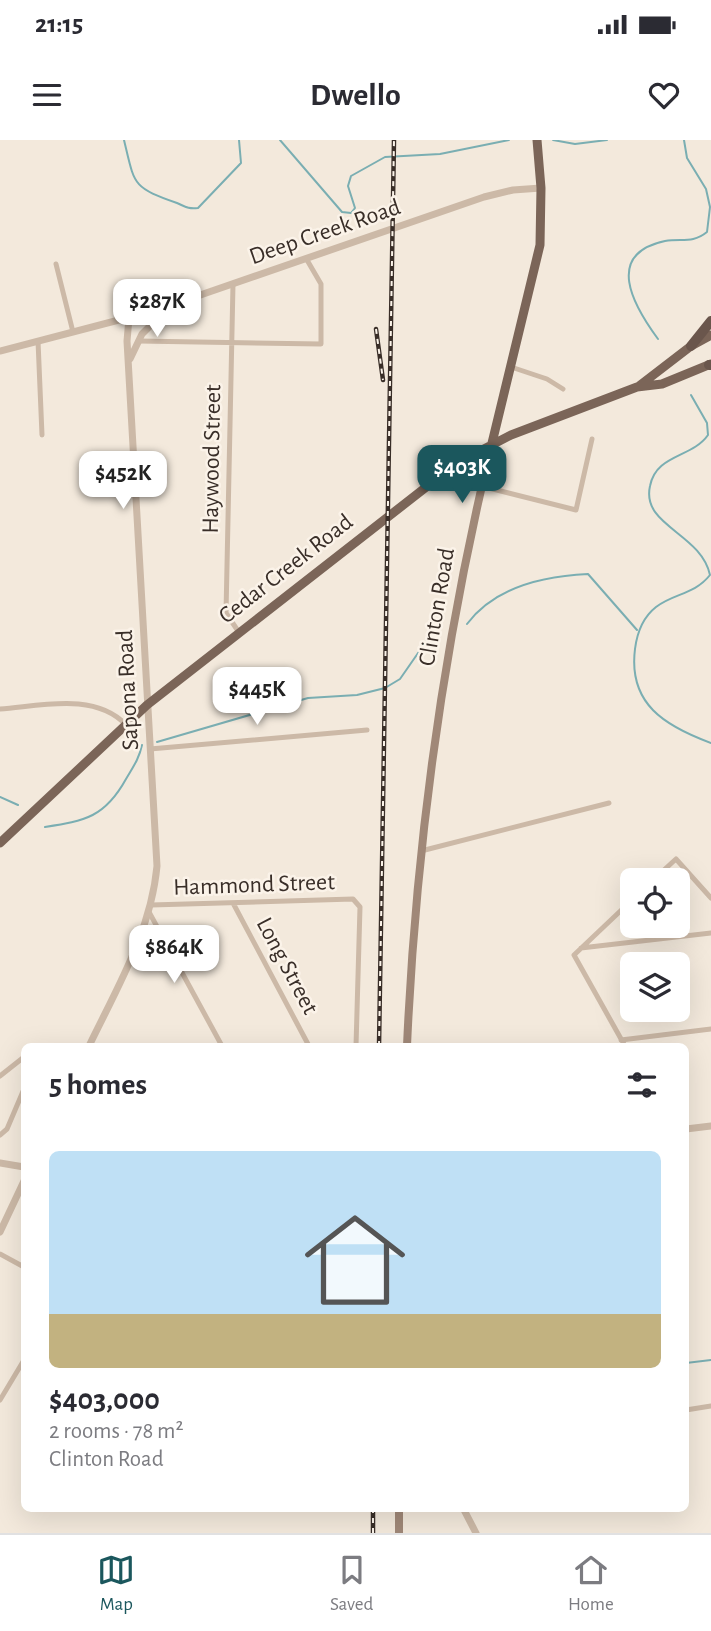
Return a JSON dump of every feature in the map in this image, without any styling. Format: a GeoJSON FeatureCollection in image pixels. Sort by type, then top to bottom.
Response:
{"type":"FeatureCollection","features":[{"type":"Feature","properties":{"kind":"highway"},"geometry":{"type":"LineString","coordinates":[[691,346],[711,321]]}},
{"type":"Feature","properties":{"kind":"main road","name":"Clinton Road"},"geometry":{"type":"LineString","coordinates":[[407,1043],[421,851],[446,665],[481,486],[537,261],[541,188],[537,140]]}},
{"type":"Feature","properties":{"kind":"main road","name":"Cedar Creek Road"},"geometry":{"type":"LineString","coordinates":[[638,387],[691,346],[711,335]]}},
{"type":"Feature","properties":{"kind":"main road","name":"Cedar Creek Road"},"geometry":{"type":"LineString","coordinates":[[0,843],[147,705],[238,631],[451,467],[492,443],[638,387],[662,384],[710,365]]}},
{"type":"Feature","properties":{"kind":"main road"},"geometry":{"type":"LineString","coordinates":[[451,467],[470,469],[477,475],[481,486]]}},
{"type":"Feature","properties":{"kind":"main road"},"geometry":{"type":"LineString","coordinates":[[399,1512],[399,1533]]}},
{"type":"Feature","properties":{"kind":"street","name":"Deep Creek Road"},"geometry":{"type":"LineString","coordinates":[[0,351],[173,305],[484,197],[513,190],[541,188]]}},
{"type":"Feature","properties":{"kind":"street"},"geometry":{"type":"LineString","coordinates":[[138,341],[321,344],[321,284],[307,260]]}},
{"type":"Feature","properties":{"kind":"street"},"geometry":{"type":"LineString","coordinates":[[56,264],[73,332]]}},
{"type":"Feature","properties":{"kind":"street","name":"Haywood Street"},"geometry":{"type":"LineString","coordinates":[[233,284],[226,614],[238,631]]}},
{"type":"Feature","properties":{"kind":"street"},"geometry":{"type":"LineString","coordinates":[[128,363],[148,326],[173,305]]}},
{"type":"Feature","properties":{"kind":"street","name":"Sapona Road"},"geometry":{"type":"LineString","coordinates":[[90,1043],[138,944],[150,909],[157,847],[128,363],[129,318]]}},
{"type":"Feature","properties":{"kind":"street"},"geometry":{"type":"LineString","coordinates":[[38,341],[42,435]]}},
{"type":"Feature","properties":{"kind":"street"},"geometry":{"type":"LineString","coordinates":[[511,368],[547,379],[562,389]]}},
{"type":"Feature","properties":{"kind":"street"},"geometry":{"type":"LineString","coordinates":[[481,486],[576,510],[592,439]]}},
{"type":"Feature","properties":{"kind":"street"},"geometry":{"type":"LineString","coordinates":[[0,709],[95,706],[118,716],[126,725]]}},
{"type":"Feature","properties":{"kind":"street"},"geometry":{"type":"LineString","coordinates":[[150,749],[367,730]]}},
{"type":"Feature","properties":{"kind":"street"},"geometry":{"type":"LineString","coordinates":[[421,851],[609,803]]}},
{"type":"Feature","properties":{"kind":"street"},"geometry":{"type":"LineString","coordinates":[[666,868],[676,859],[684,868]]}},
{"type":"Feature","properties":{"kind":"street"},"geometry":{"type":"LineString","coordinates":[[690,875],[711,898]]}},
{"type":"Feature","properties":{"kind":"street","name":"Hammond Street"},"geometry":{"type":"LineString","coordinates":[[150,909],[233,903],[353,899],[358,902],[356,1043]]}},
{"type":"Feature","properties":{"kind":"street","name":"Long Street"},"geometry":{"type":"LineString","coordinates":[[233,903],[307,1043]]}},
{"type":"Feature","properties":{"kind":"street"},"geometry":{"type":"LineString","coordinates":[[150,909],[220,1043]]}},
{"type":"Feature","properties":{"kind":"street"},"geometry":{"type":"LineString","coordinates":[[620,911],[574,955],[623,1043]]}},
{"type":"Feature","properties":{"kind":"street"},"geometry":{"type":"LineString","coordinates":[[581,948],[711,933]]}},
{"type":"Feature","properties":{"kind":"street"},"geometry":{"type":"LineString","coordinates":[[621,1040],[711,1029]]}},
{"type":"Feature","properties":{"kind":"street"},"geometry":{"type":"LineString","coordinates":[[0,1076],[21,1059]]}},
{"type":"Feature","properties":{"kind":"street"},"geometry":{"type":"LineString","coordinates":[[0,1135],[6,1129],[21,1096]]}},
{"type":"Feature","properties":{"kind":"street"},"geometry":{"type":"LineString","coordinates":[[689,1129],[711,1126]]}},
{"type":"Feature","properties":{"kind":"street"},"geometry":{"type":"LineString","coordinates":[[0,1163],[21,1166]]}},
{"type":"Feature","properties":{"kind":"street"},"geometry":{"type":"LineString","coordinates":[[0,1232],[21,1187]]}},
{"type":"Feature","properties":{"kind":"street"},"geometry":{"type":"LineString","coordinates":[[0,1254],[21,1265]]}},
{"type":"Feature","properties":{"kind":"street"},"geometry":{"type":"LineString","coordinates":[[0,1401],[21,1365]]}},
{"type":"Feature","properties":{"kind":"street"},"geometry":{"type":"LineString","coordinates":[[689,1410],[711,1406]]}},
{"type":"Feature","properties":{"kind":"street"},"geometry":{"type":"LineString","coordinates":[[465,1512],[476,1533]]}},
{"type":"Feature","properties":{"kind":"waterway"},"geometry":{"type":"LineString","coordinates":[[124,140],[134,176],[143,188],[195,208],[241,163],[239,140]]}},
{"type":"Feature","properties":{"kind":"waterway"},"geometry":{"type":"LineString","coordinates":[[280,140],[342,212],[351,213],[355,208],[348,186],[351,176],[385,157],[440,154],[509,140]]}},
{"type":"Feature","properties":{"kind":"waterway"},"geometry":{"type":"LineString","coordinates":[[553,140],[575,144],[607,140]]}},
{"type":"Feature","properties":{"kind":"waterway"},"geometry":{"type":"LineString","coordinates":[[658,339],[633,296],[629,269],[635,257],[646,248],[665,241],[692,239],[707,232],[710,207],[706,189],[687,158],[684,140]]}},
{"type":"Feature","properties":{"kind":"waterway"},"geometry":{"type":"LineString","coordinates":[[691,395],[707,423],[708,435],[693,448],[659,468],[650,486],[650,500],[654,511],[663,521],[696,549],[710,575],[691,590],[663,602],[647,616],[637,637],[634,668],[637,684],[653,710],[679,729],[711,743]]}},
{"type":"Feature","properties":{"kind":"waterway"},"geometry":{"type":"LineString","coordinates":[[467,624],[478,611],[506,592],[554,577],[588,574],[637,630]]}},
{"type":"Feature","properties":{"kind":"waterway"},"geometry":{"type":"LineString","coordinates":[[157,742],[308,698],[357,695],[385,688],[400,679],[441,620]]}},
{"type":"Feature","properties":{"kind":"waterway"},"geometry":{"type":"LineString","coordinates":[[45,827],[83,819],[102,809],[118,792],[142,745]]}},
{"type":"Feature","properties":{"kind":"waterway"},"geometry":{"type":"LineString","coordinates":[[0,797],[18,805]]}},
{"type":"Feature","properties":{"kind":"waterway"},"geometry":{"type":"LineString","coordinates":[[689,1363],[711,1360]]}},
{"type":"Feature","properties":{"kind":"railway"},"geometry":{"type":"LineString","coordinates":[[379,1043],[394,140]]}},
{"type":"Feature","properties":{"kind":"railway"},"geometry":{"type":"LineString","coordinates":[[376,329],[383,380]]}},
{"type":"Feature","properties":{"kind":"railway"},"geometry":{"type":"LineString","coordinates":[[373,1512],[373,1533]]}}]}
